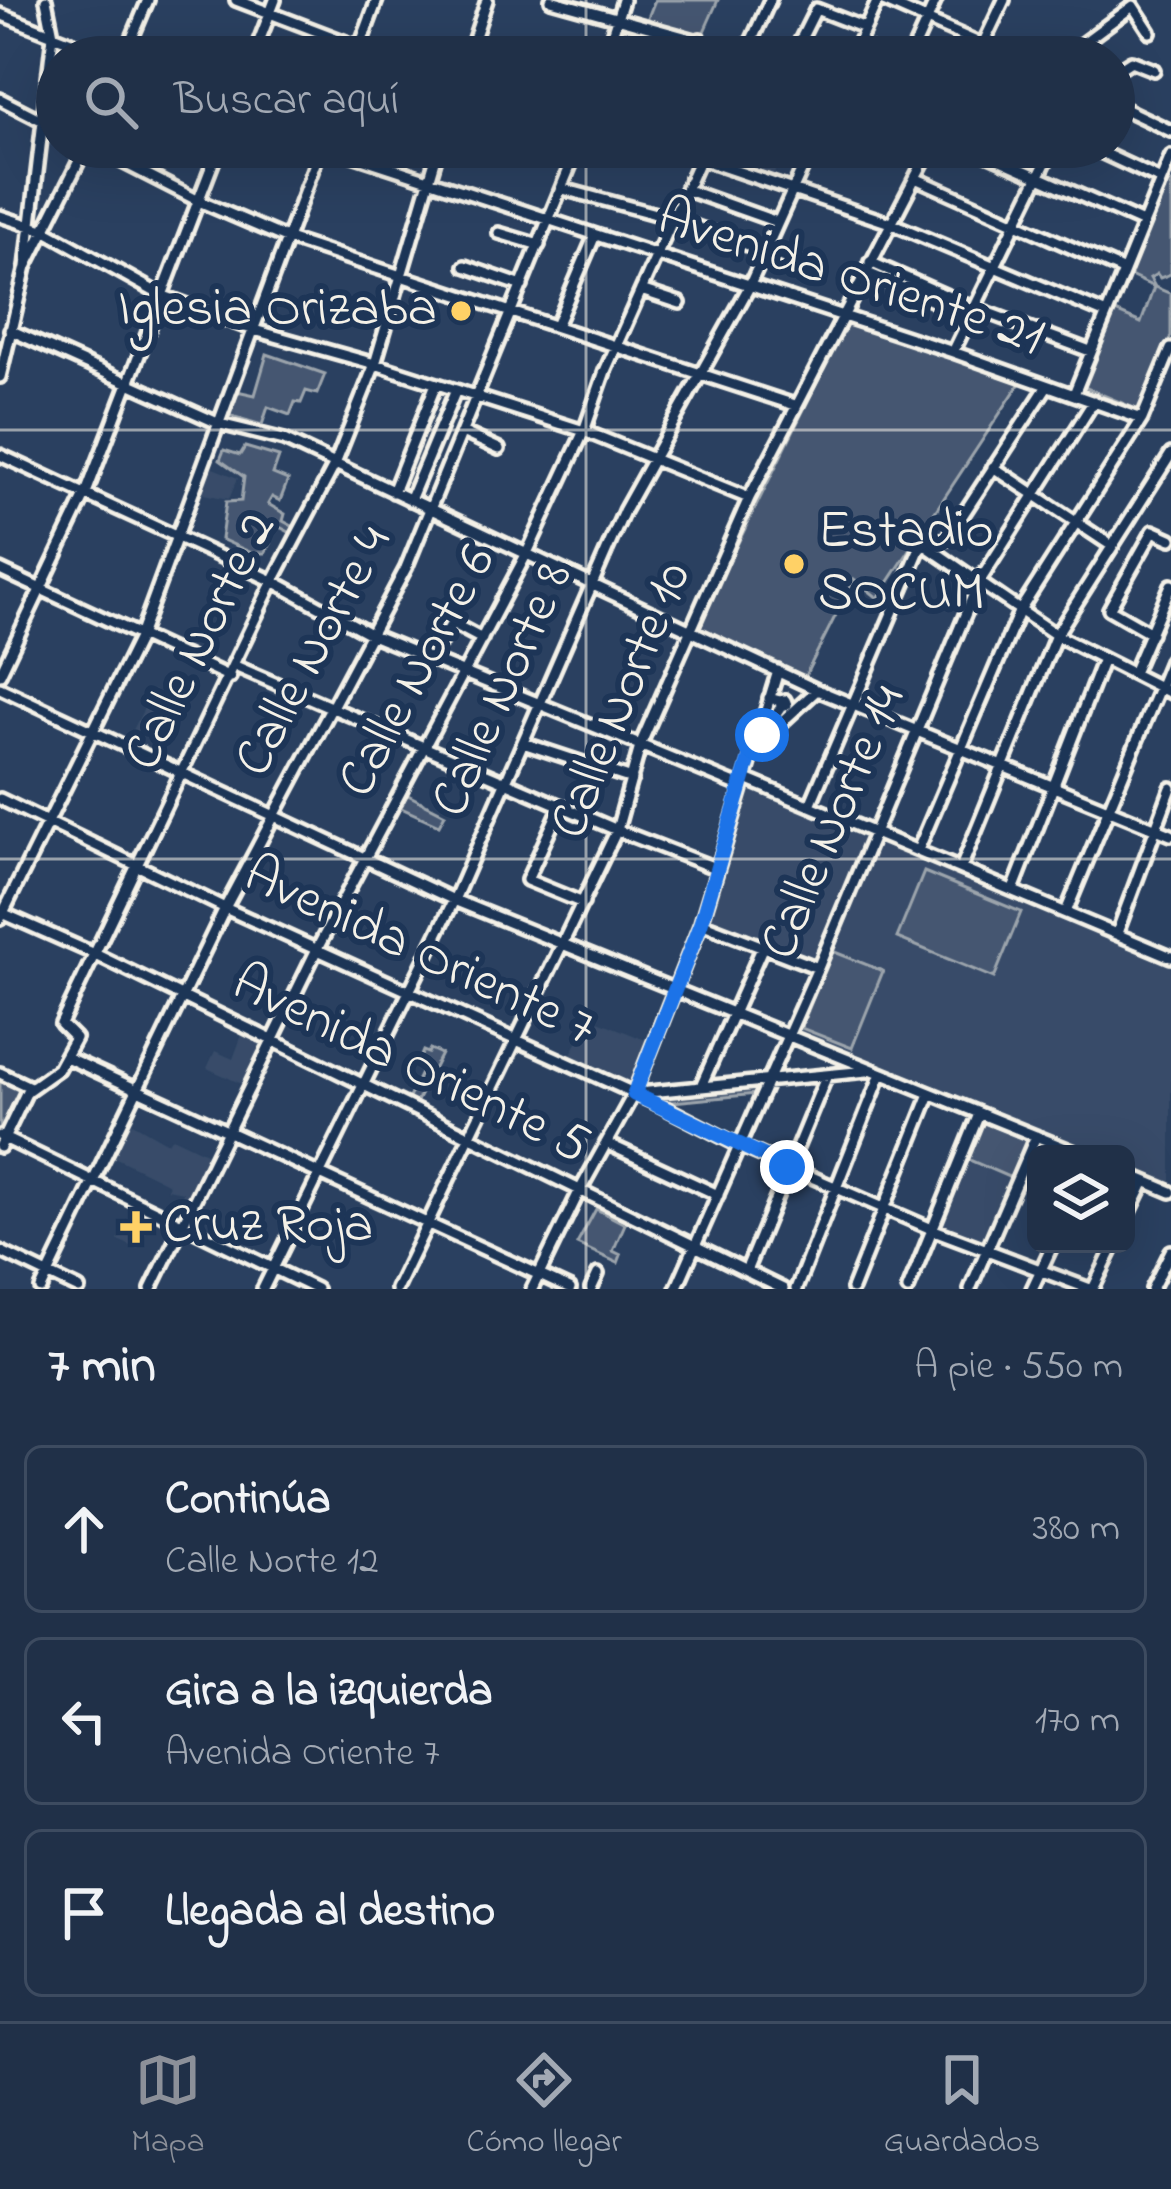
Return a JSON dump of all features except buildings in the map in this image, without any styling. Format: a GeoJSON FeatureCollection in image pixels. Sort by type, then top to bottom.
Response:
{"type":"FeatureCollection","features":[{"type":"Feature","properties":{"kind":"street"},"geometry":{"type":"LineString","coordinates":[[46,0],[53,35]]}},
{"type":"Feature","properties":{"kind":"street"},"geometry":{"type":"LineString","coordinates":[[133,36],[148,0]]}},
{"type":"Feature","properties":{"kind":"street"},"geometry":{"type":"LineString","coordinates":[[236,0],[322,36]]}},
{"type":"Feature","properties":{"kind":"street"},"geometry":{"type":"LineString","coordinates":[[261,36],[275,0]]}},
{"type":"Feature","properties":{"kind":"street"},"geometry":{"type":"LineString","coordinates":[[364,36],[377,0]]}},
{"type":"Feature","properties":{"kind":"street"},"geometry":{"type":"LineString","coordinates":[[475,36],[487,0]]}},
{"type":"Feature","properties":{"kind":"street"},"geometry":{"type":"LineString","coordinates":[[551,0],[689,36]]}},
{"type":"Feature","properties":{"kind":"street"},"geometry":{"type":"LineString","coordinates":[[611,36],[623,0]]}},
{"type":"Feature","properties":{"kind":"street"},"geometry":{"type":"LineString","coordinates":[[756,36],[770,0]]}},
{"type":"Feature","properties":{"kind":"street"},"geometry":{"type":"LineString","coordinates":[[862,36],[879,0],[964,36]]}},
{"type":"Feature","properties":{"kind":"street"},"geometry":{"type":"LineString","coordinates":[[920,36],[936,0]]}},
{"type":"Feature","properties":{"kind":"street"},"geometry":{"type":"LineString","coordinates":[[987,36],[1004,0]]}},
{"type":"Feature","properties":{"kind":"street"},"geometry":{"type":"LineString","coordinates":[[1092,36],[1133,6],[1150,32]]}},
{"type":"Feature","properties":{"kind":"street"},"geometry":{"type":"LineString","coordinates":[[802,36],[816,9],[866,28]]}},
{"type":"Feature","properties":{"kind":"street"},"geometry":{"type":"LineString","coordinates":[[0,14],[53,35]]}},
{"type":"Feature","properties":{"kind":"street"},"geometry":{"type":"LineString","coordinates":[[1135,63],[1154,70]]}},
{"type":"Feature","properties":{"kind":"street"},"geometry":{"type":"LineString","coordinates":[[0,99],[36,117]]}},
{"type":"Feature","properties":{"kind":"street"},"geometry":{"type":"LineString","coordinates":[[1135,114],[1171,130]]}},
{"type":"Feature","properties":{"kind":"street"},"geometry":{"type":"LineString","coordinates":[[1074,394],[1171,156]]}},
{"type":"Feature","properties":{"kind":"street"},"geometry":{"type":"LineString","coordinates":[[0,377],[26,267],[38,168]]}},
{"type":"Feature","properties":{"kind":"street"},"geometry":{"type":"LineString","coordinates":[[26,267],[78,168]]}},
{"type":"Feature","properties":{"kind":"street"},"geometry":{"type":"LineString","coordinates":[[132,168],[288,238],[401,279],[795,405]]}},
{"type":"Feature","properties":{"kind":"street"},"geometry":{"type":"LineString","coordinates":[[0,674],[86,493],[212,168]]}},
{"type":"Feature","properties":{"kind":"street"},"geometry":{"type":"LineString","coordinates":[[1,915],[140,636],[316,168]]}},
{"type":"Feature","properties":{"kind":"street","name":"Avenida Oriente 21"},"geometry":{"type":"LineString","coordinates":[[386,168],[1142,418]]}},
{"type":"Feature","properties":{"kind":"street","name":"Calle Norte 2"},"geometry":{"type":"LineString","coordinates":[[66,1057],[75,1038],[61,1024],[273,581],[335,464],[375,364],[433,168]]}},
{"type":"Feature","properties":{"kind":"street","name":"Calle Norte 4"},"geometry":{"type":"LineString","coordinates":[[41,1289],[225,908],[433,511],[570,168]]}},
{"type":"Feature","properties":{"kind":"street","name":"Calle Norte 6"},"geometry":{"type":"LineString","coordinates":[[151,1289],[317,949],[527,553],[696,168]]}},
{"type":"Feature","properties":{"kind":"street"},"geometry":{"type":"LineString","coordinates":[[733,168],[890,224],[1104,313]]}},
{"type":"Feature","properties":{"kind":"street","name":"Calle Norte 8"},"geometry":{"type":"LineString","coordinates":[[263,1289],[411,993],[624,511],[748,287],[802,168]]}},
{"type":"Feature","properties":{"kind":"street","name":"Calle Norte 10"},"geometry":{"type":"LineString","coordinates":[[396,1289],[617,830],[641,743],[748,498],[920,168]]}},
{"type":"Feature","properties":{"kind":"street"},"geometry":{"type":"LineString","coordinates":[[1021,168],[1143,223]]}},
{"type":"Feature","properties":{"kind":"street"},"geometry":{"type":"LineString","coordinates":[[953,352],[1042,168]]}},
{"type":"Feature","properties":{"kind":"street"},"geometry":{"type":"LineString","coordinates":[[1135,168],[1161,180]]}},
{"type":"Feature","properties":{"kind":"street"},"geometry":{"type":"LineString","coordinates":[[915,178],[1122,270]]}},
{"type":"Feature","properties":{"kind":"street"},"geometry":{"type":"LineString","coordinates":[[563,189],[674,219],[815,268]]}},
{"type":"Feature","properties":{"kind":"street"},"geometry":{"type":"LineString","coordinates":[[687,190],[777,221]]}},
{"type":"Feature","properties":{"kind":"street"},"geometry":{"type":"LineString","coordinates":[[0,216],[46,231],[161,296],[254,330],[584,431],[748,498]]}},
{"type":"Feature","properties":{"kind":"street"},"geometry":{"type":"LineString","coordinates":[[499,233],[539,245]]}},
{"type":"Feature","properties":{"kind":"street"},"geometry":{"type":"LineString","coordinates":[[556,326],[595,235]]}},
{"type":"Feature","properties":{"kind":"street"},"geometry":{"type":"LineString","coordinates":[[464,266],[521,286]]}},
{"type":"Feature","properties":{"kind":"street"},"geometry":{"type":"LineString","coordinates":[[867,267],[920,290]]}},
{"type":"Feature","properties":{"kind":"street"},"geometry":{"type":"LineString","coordinates":[[641,290],[680,303]]}},
{"type":"Feature","properties":{"kind":"street"},"geometry":{"type":"LineString","coordinates":[[975,308],[1090,351]]}},
{"type":"Feature","properties":{"kind":"street"},"geometry":{"type":"LineString","coordinates":[[10,330],[220,424],[284,440],[915,733],[1171,835]]}},
{"type":"Feature","properties":{"kind":"street"},"geometry":{"type":"LineString","coordinates":[[918,850],[1019,612],[1142,418],[1171,349]]}},
{"type":"Feature","properties":{"kind":"street"},"geometry":{"type":"LineString","coordinates":[[393,491],[436,384]]}},
{"type":"Feature","properties":{"kind":"street"},"geometry":{"type":"LineString","coordinates":[[922,543],[947,538],[1047,386]]}},
{"type":"Feature","properties":{"kind":"street"},"geometry":{"type":"LineString","coordinates":[[410,500],[456,390]]}},
{"type":"Feature","properties":{"kind":"street","name":"Calle Norte 14"},"geometry":{"type":"LineString","coordinates":[[676,1289],[818,968],[978,584],[1094,401]]}},
{"type":"Feature","properties":{"kind":"street"},"geometry":{"type":"LineString","coordinates":[[462,432],[499,449]]}},
{"type":"Feature","properties":{"kind":"street"},"geometry":{"type":"LineString","coordinates":[[961,868],[1056,635],[1171,454]]}},
{"type":"Feature","properties":{"kind":"street"},"geometry":{"type":"LineString","coordinates":[[0,455],[463,675],[810,805],[1169,956],[1171,941]]}},
{"type":"Feature","properties":{"kind":"street"},"geometry":{"type":"LineString","coordinates":[[993,467],[1112,546]]}},
{"type":"Feature","properties":{"kind":"street"},"geometry":{"type":"LineString","coordinates":[[1151,633],[1109,611],[1154,531],[1171,539]]}},
{"type":"Feature","properties":{"kind":"street"},"geometry":{"type":"LineString","coordinates":[[922,543],[1056,635],[1171,693]]}},
{"type":"Feature","properties":{"kind":"street"},"geometry":{"type":"LineString","coordinates":[[810,805],[922,543]]}},
{"type":"Feature","properties":{"kind":"street"},"geometry":{"type":"LineString","coordinates":[[0,570],[140,636],[330,708],[716,868]]}},
{"type":"Feature","properties":{"kind":"street"},"geometry":{"type":"LineString","coordinates":[[1133,674],[1171,586]]}},
{"type":"Feature","properties":{"kind":"street"},"geometry":{"type":"LineString","coordinates":[[431,658],[452,622],[482,639]]}},
{"type":"Feature","properties":{"kind":"street"},"geometry":{"type":"LineString","coordinates":[[1013,890],[1103,659]]}},
{"type":"Feature","properties":{"kind":"street"},"geometry":{"type":"LineString","coordinates":[[1066,912],[1171,659]]}},
{"type":"Feature","properties":{"kind":"street"},"geometry":{"type":"LineString","coordinates":[[778,671],[783,704]]}},
{"type":"Feature","properties":{"kind":"street"},"geometry":{"type":"LineString","coordinates":[[532,1289],[634,1094],[701,923],[755,746],[798,681]]}},
{"type":"Feature","properties":{"kind":"street"},"geometry":{"type":"LineString","coordinates":[[0,688],[454,900],[1058,1145]]}},
{"type":"Feature","properties":{"kind":"street"},"geometry":{"type":"LineString","coordinates":[[762,735],[783,704],[817,690]]}},
{"type":"Feature","properties":{"kind":"street"},"geometry":{"type":"LineString","coordinates":[[523,743],[632,779]]}},
{"type":"Feature","properties":{"kind":"street"},"geometry":{"type":"LineString","coordinates":[[1117,934],[1171,788]]}},
{"type":"Feature","properties":{"kind":"street","name":"Avenida Oriente 7"},"geometry":{"type":"LineString","coordinates":[[0,799],[740,1146],[934,1230],[1091,1289]]}},
{"type":"Feature","properties":{"kind":"street"},"geometry":{"type":"LineString","coordinates":[[561,806],[526,880],[583,903]]}},
{"type":"Feature","properties":{"kind":"street","name":"Avenida Oriente 5"},"geometry":{"type":"LineString","coordinates":[[1,915],[94,954],[783,1289]]}},
{"type":"Feature","properties":{"kind":"street"},"geometry":{"type":"LineString","coordinates":[[701,923],[818,968]]}},
{"type":"Feature","properties":{"kind":"street"},"geometry":{"type":"LineString","coordinates":[[701,1085],[763,946]]}},
{"type":"Feature","properties":{"kind":"street"},"geometry":{"type":"LineString","coordinates":[[316,1289],[1,1141],[27,1091],[58,1069],[66,1057],[570,1289]]}},
{"type":"Feature","properties":{"kind":"street"},"geometry":{"type":"LineString","coordinates":[[634,1094],[877,1072]]}},
{"type":"Feature","properties":{"kind":"street"},"geometry":{"type":"LineString","coordinates":[[796,1289],[877,1072]]}},
{"type":"Feature","properties":{"kind":"street"},"geometry":{"type":"LineString","coordinates":[[0,1073],[23,1086],[35,1084]]}},
{"type":"Feature","properties":{"kind":"street"},"geometry":{"type":"LineString","coordinates":[[746,1271],[827,1075]]}},
{"type":"Feature","properties":{"kind":"street"},"geometry":{"type":"LineString","coordinates":[[852,1289],[931,1094]]}},
{"type":"Feature","properties":{"kind":"street"},"geometry":{"type":"LineString","coordinates":[[908,1289],[979,1114]]}},
{"type":"Feature","properties":{"kind":"street"},"geometry":{"type":"LineString","coordinates":[[970,1289],[1036,1136]]}},
{"type":"Feature","properties":{"kind":"street"},"geometry":{"type":"LineString","coordinates":[[606,1143],[718,1195]]}},
{"type":"Feature","properties":{"kind":"street"},"geometry":{"type":"LineString","coordinates":[[1135,1177],[1171,1192]]}},
{"type":"Feature","properties":{"kind":"street"},"geometry":{"type":"LineString","coordinates":[[1135,1202],[1145,1181]]}},
{"type":"Feature","properties":{"kind":"street"},"geometry":{"type":"LineString","coordinates":[[0,1251],[79,1289]]}},
{"type":"Feature","properties":{"kind":"street"},"geometry":{"type":"LineString","coordinates":[[1152,1289],[1171,1252]]}},
{"type":"Feature","properties":{"kind":"street"},"geometry":{"type":"LineString","coordinates":[[1032,1289],[1049,1253]]}},
{"type":"Feature","properties":{"kind":"street"},"geometry":{"type":"LineString","coordinates":[[1091,1289],[1109,1253]]}},
{"type":"Feature","properties":{"kind":"street"},"geometry":{"type":"LineString","coordinates":[[591,1289],[598,1274]]}},
{"type":"Feature","properties":{"kind":"shaded area"},"geometry":{"type":"Polygon","coordinates":[[[655,0],[718,0],[702,36],[647,20],[655,0]]]}},
{"type":"Feature","properties":{"kind":"shaded area"},"geometry":{"type":"Polygon","coordinates":[[[762,168],[776,168],[773,178],[760,174],[762,168]]]}},
{"type":"Feature","properties":{"kind":"shaded area"},"geometry":{"type":"Polygon","coordinates":[[[1164,180],[1171,183],[1171,274],[1150,278],[1155,287],[1171,294],[1171,336],[1141,411],[1084,387],[1082,382],[1111,310],[1141,323],[1154,287],[1126,274],[1164,180]]]}},
{"type":"Feature","properties":{"kind":"shaded area"},"geometry":{"type":"Polygon","coordinates":[[[847,322],[1020,383],[878,598],[854,579],[803,680],[696,628],[847,322]]]}},
{"type":"Feature","properties":{"kind":"shaded area"},"geometry":{"type":"Polygon","coordinates":[[[267,354],[325,374],[317,394],[306,391],[290,415],[268,407],[262,425],[228,415],[237,391],[255,395],[267,354]]]}},
{"type":"Feature","properties":{"kind":"shaded area"},"geometry":{"type":"Polygon","coordinates":[[[245,447],[279,457],[273,474],[288,480],[280,501],[272,497],[268,504],[296,528],[293,534],[270,522],[265,553],[252,553],[221,539],[226,502],[241,501],[244,477],[220,460],[224,450],[240,455],[245,447]]]}},
{"type":"Feature","properties":{"kind":"shaded area"},"geometry":{"type":"Polygon","coordinates":[[[208,466],[238,478],[229,499],[198,493],[208,466]]]}},
{"type":"Feature","properties":{"kind":"shaded area"},"geometry":{"type":"Polygon","coordinates":[[[153,690],[164,695],[150,725],[144,722],[132,745],[127,742],[153,690]]]}},
{"type":"Feature","properties":{"kind":"shaded area"},"geometry":{"type":"Polygon","coordinates":[[[749,785],[867,836],[815,961],[704,916],[749,785]]]}},
{"type":"Feature","properties":{"kind":"shaded area"},"geometry":{"type":"Polygon","coordinates":[[[404,793],[445,814],[439,825],[397,806],[404,793]]]}},
{"type":"Feature","properties":{"kind":"shaded area"},"geometry":{"type":"Polygon","coordinates":[[[877,840],[1171,963],[1171,1185],[1135,1170],[1135,1145],[1075,1145],[796,1032],[877,840]]]}},
{"type":"Feature","properties":{"kind":"shaded area"},"geometry":{"type":"Polygon","coordinates":[[[924,872],[1021,912],[994,978],[897,938],[924,872]]]}},
{"type":"Feature","properties":{"kind":"shaded area"},"geometry":{"type":"Polygon","coordinates":[[[832,951],[883,971],[852,1048],[801,1028],[832,951]]]}},
{"type":"Feature","properties":{"kind":"shaded area"},"geometry":{"type":"Polygon","coordinates":[[[591,1018],[648,1041],[630,1088],[568,1059],[591,1018]]]}},
{"type":"Feature","properties":{"kind":"shaded area"},"geometry":{"type":"Polygon","coordinates":[[[243,1032],[266,1043],[246,1086],[207,1068],[215,1051],[233,1059],[243,1032]]]}},
{"type":"Feature","properties":{"kind":"shaded area"},"geometry":{"type":"Polygon","coordinates":[[[423,1051],[441,1054],[414,1107],[406,1104],[424,1067],[418,1063],[423,1051]]]}},
{"type":"Feature","properties":{"kind":"shaded area"},"geometry":{"type":"Polygon","coordinates":[[[0,1075],[24,1088],[4,1132],[0,1130],[0,1075]]]}},
{"type":"Feature","properties":{"kind":"shaded area"},"geometry":{"type":"Polygon","coordinates":[[[760,1085],[756,1094],[662,1103],[650,1096],[760,1085]]]}},
{"type":"Feature","properties":{"kind":"shaded area"},"geometry":{"type":"Polygon","coordinates":[[[129,1121],[168,1143],[172,1137],[210,1155],[186,1204],[180,1201],[183,1192],[167,1189],[169,1184],[112,1156],[129,1121]]]}},
{"type":"Feature","properties":{"kind":"shaded area"},"geometry":{"type":"Polygon","coordinates":[[[982,1122],[1028,1140],[1011,1178],[967,1159],[982,1122]]]}},
{"type":"Feature","properties":{"kind":"shaded area"},"geometry":{"type":"Polygon","coordinates":[[[967,1159],[1011,1178],[985,1242],[940,1226],[967,1159]]]}},
{"type":"Feature","properties":{"kind":"shaded area","name":"Cruz Roja"},"geometry":{"type":"Polygon","coordinates":[[[135,1205],[155,1215],[138,1249],[118,1240],[135,1205]]]}},
{"type":"Feature","properties":{"kind":"shaded area"},"geometry":{"type":"Polygon","coordinates":[[[596,1209],[625,1224],[613,1251],[621,1255],[618,1263],[577,1244],[596,1209]]]}},
{"type":"Feature","properties":{"kind":"place","name":"Iglesia Orizaba"},"geometry":{"type":"Point","coordinates":[461,311]}},
{"type":"Feature","properties":{"kind":"place","name":"Estadio SOCUM"},"geometry":{"type":"Point","coordinates":[794,564]}},
{"type":"Feature","properties":{"kind":"place","name":"Cruz Roja"},"geometry":{"type":"Point","coordinates":[136,1227]}},
{"type":"Feature","properties":{"kind":"route"},"geometry":{"type":"LineString","coordinates":[[762,735],[757,732],[701,923],[634,1094],[787,1167]]}}]}
